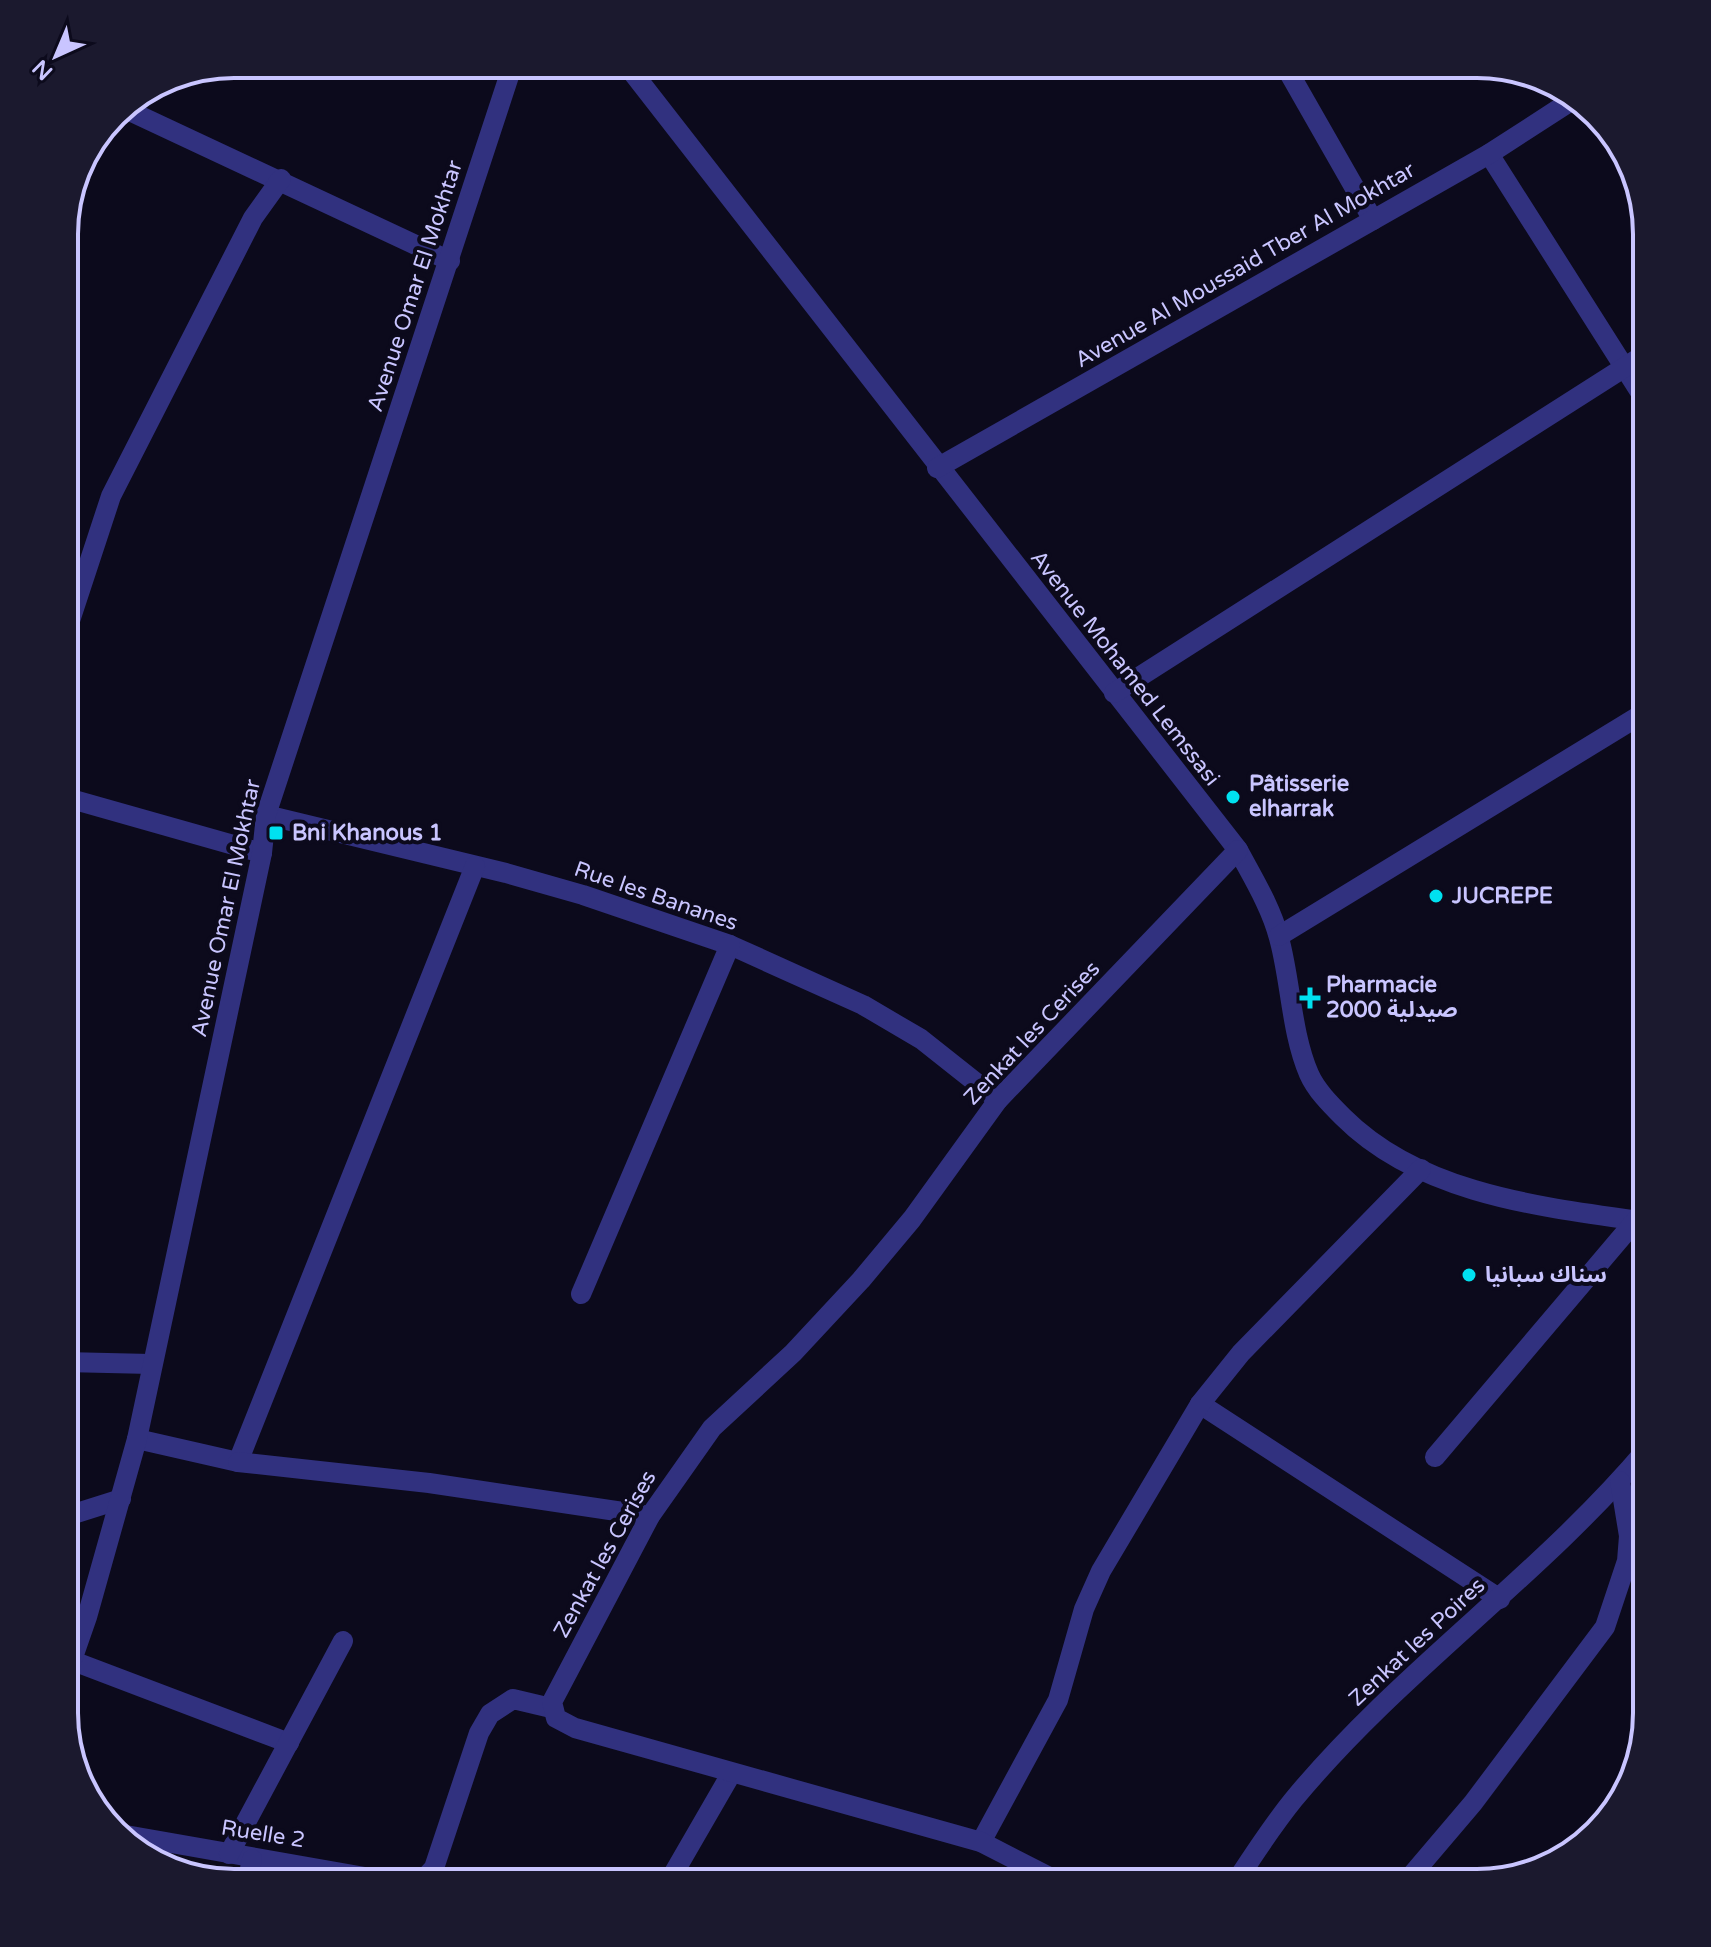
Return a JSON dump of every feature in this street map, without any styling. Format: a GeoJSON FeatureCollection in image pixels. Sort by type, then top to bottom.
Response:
{"type":"FeatureCollection","features":[{"type":"Feature","properties":{"kind":"street","name":"Avenue Omar El Mokhtar"},"geometry":{"type":"LineString","coordinates":[[78,1645],[137,1439],[262,853],[266,815],[509,78]]}},
{"type":"Feature","properties":{"kind":"street","name":"Avenue Mohamed Lemssasi"},"geometry":{"type":"LineString","coordinates":[[637,78],[937,468],[1238,850],[1279,936],[1310,1077],[1327,1101],[1353,1127],[1396,1158],[1463,1186],[1504,1197],[1633,1219]]}},
{"type":"Feature","properties":{"kind":"street"},"geometry":{"type":"LineString","coordinates":[[1292,78],[1373,220]]}},
{"type":"Feature","properties":{"kind":"street","name":"Avenue Al Moussaid Tber Al Mokhtar"},"geometry":{"type":"LineString","coordinates":[[937,468],[1489,154],[1565,105]]}},
{"type":"Feature","properties":{"kind":"street"},"geometry":{"type":"LineString","coordinates":[[135,113],[281,179],[450,261]]}},
{"type":"Feature","properties":{"kind":"street"},"geometry":{"type":"LineString","coordinates":[[1489,154],[1633,381]]}},
{"type":"Feature","properties":{"kind":"street"},"geometry":{"type":"LineString","coordinates":[[78,596],[111,496],[253,218],[281,179]]}},
{"type":"Feature","properties":{"kind":"street"},"geometry":{"type":"LineString","coordinates":[[1114,693],[1633,362]]}},
{"type":"Feature","properties":{"kind":"street"},"geometry":{"type":"LineString","coordinates":[[1279,936],[1633,720]]}},
{"type":"Feature","properties":{"kind":"street"},"geometry":{"type":"LineString","coordinates":[[78,801],[262,853]]}},
{"type":"Feature","properties":{"kind":"street","name":"Rue les Bananes"},"geometry":{"type":"LineString","coordinates":[[266,815],[583,895],[730,945],[863,1005],[921,1039],[998,1100]]}},
{"type":"Feature","properties":{"kind":"street","name":"Zenkat les Cerises"},"geometry":{"type":"LineString","coordinates":[[551,1708],[558,1689],[650,1516],[712,1428],[793,1353],[861,1280],[912,1219],[998,1100],[1238,850]]}},
{"type":"Feature","properties":{"kind":"street"},"geometry":{"type":"LineString","coordinates":[[238,1462],[475,866]]}},
{"type":"Feature","properties":{"kind":"street"},"geometry":{"type":"LineString","coordinates":[[581,1294],[730,945]]}},
{"type":"Feature","properties":{"kind":"street"},"geometry":{"type":"LineString","coordinates":[[981,1842],[1052,1715],[1084,1609],[1101,1571],[1200,1404],[1241,1353],[1421,1169]]}},
{"type":"Feature","properties":{"kind":"street"},"geometry":{"type":"LineString","coordinates":[[1435,1457],[1633,1231]]}},
{"type":"Feature","properties":{"kind":"street"},"geometry":{"type":"LineString","coordinates":[[78,1362],[151,1364]]}},
{"type":"Feature","properties":{"kind":"street"},"geometry":{"type":"LineString","coordinates":[[1200,1404],[1500,1599]]}},
{"type":"Feature","properties":{"kind":"street"},"geometry":{"type":"LineString","coordinates":[[137,1439],[238,1462],[459,1487],[650,1516]]}},
{"type":"Feature","properties":{"kind":"street","name":"Zenkat les Poires"},"geometry":{"type":"LineString","coordinates":[[1245,1869],[1295,1798],[1342,1746],[1500,1599],[1633,1466]]}},
{"type":"Feature","properties":{"kind":"street"},"geometry":{"type":"LineString","coordinates":[[1417,1869],[1473,1803],[1605,1627],[1627,1561],[1629,1536],[1620,1481]]}},
{"type":"Feature","properties":{"kind":"street"},"geometry":{"type":"LineString","coordinates":[[78,1513],[121,1499]]}},
{"type":"Feature","properties":{"kind":"street"},"geometry":{"type":"LineString","coordinates":[[78,1619],[87,1617]]}},
{"type":"Feature","properties":{"kind":"street"},"geometry":{"type":"LineString","coordinates":[[229,1854],[343,1641]]}},
{"type":"Feature","properties":{"kind":"street"},"geometry":{"type":"LineString","coordinates":[[78,1663],[289,1743]]}},
{"type":"Feature","properties":{"kind":"street"},"geometry":{"type":"LineString","coordinates":[[433,1869],[479,1733],[490,1714],[513,1699],[551,1708],[556,1718],[575,1728],[981,1842],[1034,1869]]}},
{"type":"Feature","properties":{"kind":"street"},"geometry":{"type":"LineString","coordinates":[[676,1869],[731,1774]]}},
{"type":"Feature","properties":{"kind":"street","name":"Ruelle 2"},"geometry":{"type":"LineString","coordinates":[[140,1838],[313,1869]]}},
{"type":"Feature","properties":{"kind":"street"},"geometry":{"type":"LineString","coordinates":[[250,1869],[252,1859]]}},
{"type":"Feature","properties":{"kind":"place","name":"Pâtisserie elharrak"},"geometry":{"type":"Point","coordinates":[1233,797]}},
{"type":"Feature","properties":{"kind":"place","name":"Bni Khanous 1"},"geometry":{"type":"Point","coordinates":[276,833]}},
{"type":"Feature","properties":{"kind":"place","name":"JUCREPE"},"geometry":{"type":"Point","coordinates":[1436,896]}},
{"type":"Feature","properties":{"kind":"place","name":"Pharmacie 2000 صيدلية"},"geometry":{"type":"Point","coordinates":[1310,998]}},
{"type":"Feature","properties":{"kind":"place","name":"سناك سبانيا"},"geometry":{"type":"Point","coordinates":[1469,1275]}}]}
